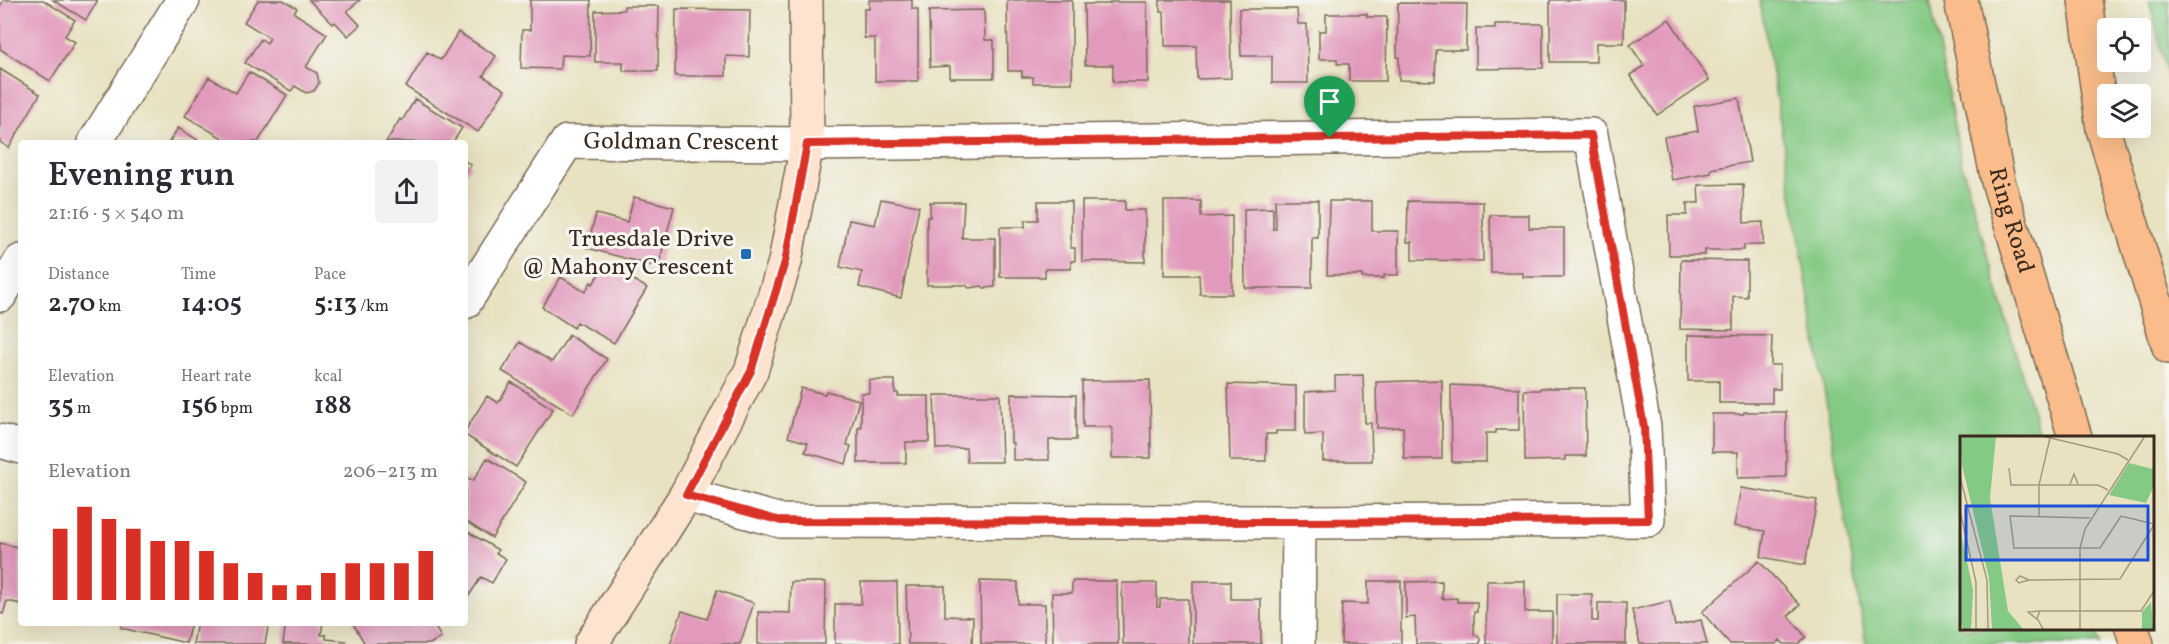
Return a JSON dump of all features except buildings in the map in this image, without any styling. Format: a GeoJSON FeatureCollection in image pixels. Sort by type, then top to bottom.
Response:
{"type":"FeatureCollection","features":[{"type":"Feature","properties":{"kind":"highway","name":"Ring Road"},"geometry":{"type":"LineString","coordinates":[[1961,0],[1998,181],[2075,436]]}},
{"type":"Feature","properties":{"kind":"highway"},"geometry":{"type":"LineString","coordinates":[[2085,0],[2103,129],[2169,347]]}},
{"type":"Feature","properties":{"kind":"highway"},"geometry":{"type":"LineString","coordinates":[[2133,629],[2137,644]]}},
{"type":"Feature","properties":{"kind":"street"},"geometry":{"type":"LineString","coordinates":[[95,140],[183,0]]}},
{"type":"Feature","properties":{"kind":"street"},"geometry":{"type":"LineString","coordinates":[[591,644],[686,495],[751,371],[785,262],[807,144],[806,0]]}},
{"type":"Feature","properties":{"kind":"street"},"geometry":{"type":"LineString","coordinates":[[686,495],[781,521],[1648,520],[1644,427],[1591,135],[807,144]]}},
{"type":"Feature","properties":{"kind":"street","name":"Goldman Crescent"},"geometry":{"type":"LineString","coordinates":[[468,297],[567,142],[807,144]]}},
{"type":"Feature","properties":{"kind":"street"},"geometry":{"type":"LineString","coordinates":[[0,296],[18,266]]}},
{"type":"Feature","properties":{"kind":"street"},"geometry":{"type":"LineString","coordinates":[[0,441],[18,446]]}},
{"type":"Feature","properties":{"kind":"street"},"geometry":{"type":"LineString","coordinates":[[1298,644],[1299,522]]}},
{"type":"Feature","properties":{"kind":"green space"},"geometry":{"type":"Polygon","coordinates":[[[1760,0],[1930,0],[1962,166],[2040,436],[1960,436],[1960,629],[2095,629],[2100,644],[1866,644],[1760,0]]]}},
{"type":"Feature","properties":{"kind":"green space"},"geometry":{"type":"Polygon","coordinates":[[[2149,0],[2169,0],[2169,82],[2149,0]]]}},
{"type":"Feature","properties":{"kind":"place","name":"Truesdale Drive @ Mahony Crescent"},"geometry":{"type":"Point","coordinates":[746,254]}},
{"type":"Feature","properties":{"kind":"route"},"geometry":{"type":"LineString","coordinates":[[1591,135],[1644,427],[1648,520],[781,521],[686,495],[751,371],[785,262],[807,144],[1330,138],[1591,135]]}}]}
